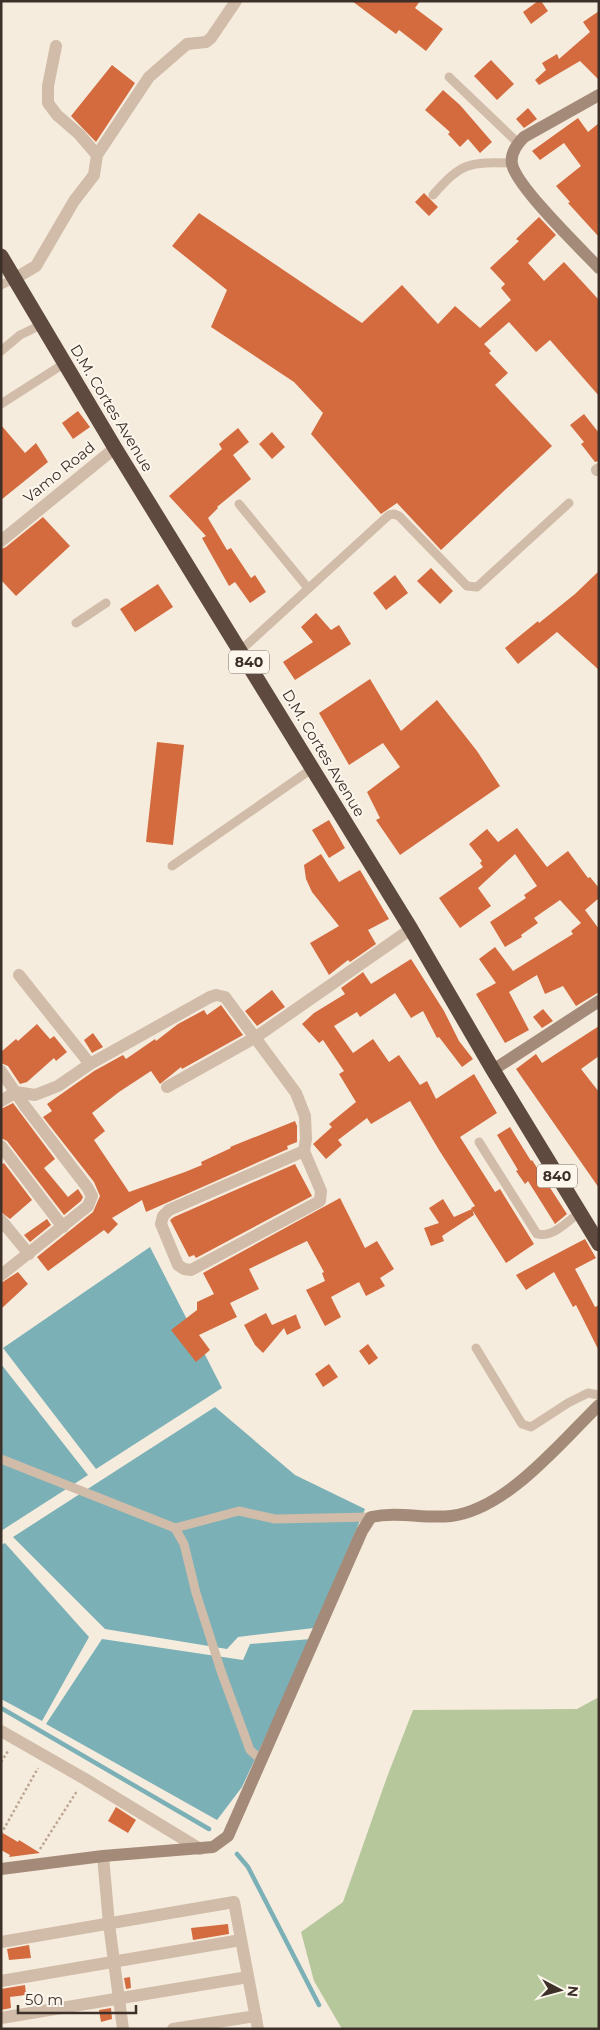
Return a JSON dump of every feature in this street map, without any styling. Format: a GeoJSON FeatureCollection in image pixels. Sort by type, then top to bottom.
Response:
{"type":"FeatureCollection","features":[{"type":"Feature","properties":{"kind":"highway","name":"D.M. Cortes Avenue"},"geometry":{"type":"LineString","coordinates":[[1,256],[8,282],[41,325],[65,363],[115,448],[411,929],[493,1070],[599,1244]]}},
{"type":"Feature","properties":{"kind":"street"},"geometry":{"type":"LineString","coordinates":[[8,282],[36,266],[74,201],[94,175],[97,156],[149,77],[187,44],[206,42],[211,38],[236,1]]}},
{"type":"Feature","properties":{"kind":"street"},"geometry":{"type":"LineString","coordinates":[[56,46],[48,86],[48,103],[57,115],[79,134],[97,156]]}},
{"type":"Feature","properties":{"kind":"street"},"geometry":{"type":"LineString","coordinates":[[599,95],[518,143],[513,151],[512,163],[526,189],[599,268]]}},
{"type":"Feature","properties":{"kind":"street","name":"Vamo Road"},"geometry":{"type":"LineString","coordinates":[[1,542],[115,448]]}},
{"type":"Feature","properties":{"kind":"street"},"geometry":{"type":"LineString","coordinates":[[167,1087],[256,1037],[411,929]]}},
{"type":"Feature","properties":{"kind":"street"},"geometry":{"type":"LineString","coordinates":[[19,975],[90,1064]]}},
{"type":"Feature","properties":{"kind":"street"},"geometry":{"type":"LineString","coordinates":[[1,1101],[16,1092],[35,1095],[58,1086],[90,1064],[216,995],[225,998],[296,1093],[305,1116],[306,1139],[304,1151],[321,1191],[320,1201],[191,1270],[184,1269],[178,1265],[161,1224],[163,1216],[168,1210],[304,1151]]}},
{"type":"Feature","properties":{"kind":"street"},"geometry":{"type":"LineString","coordinates":[[493,1070],[599,1001]]}},
{"type":"Feature","properties":{"kind":"street"},"geometry":{"type":"LineString","coordinates":[[1,1071],[92,1196],[88,1206],[1,1275]]}},
{"type":"Feature","properties":{"kind":"street"},"geometry":{"type":"LineString","coordinates":[[1,1146],[63,1227]]}},
{"type":"Feature","properties":{"kind":"street"},"geometry":{"type":"LineString","coordinates":[[1,1220],[29,1254]]}},
{"type":"Feature","properties":{"kind":"street"},"geometry":{"type":"LineString","coordinates":[[1,1869],[103,1856],[200,1849],[213,1847],[228,1836],[362,1531],[371,1517],[386,1514],[451,1516],[470,1512],[520,1483],[599,1405]]}},
{"type":"Feature","properties":{"kind":"street"},"geometry":{"type":"LineString","coordinates":[[1,1731],[45,1755],[200,1849]]}},
{"type":"Feature","properties":{"kind":"street"},"geometry":{"type":"LineString","coordinates":[[103,1856],[108,1924],[123,2029]]}},
{"type":"Feature","properties":{"kind":"street"},"geometry":{"type":"LineString","coordinates":[[1,1942],[234,1902],[257,2022],[173,2029]]}},
{"type":"Feature","properties":{"kind":"street"},"geometry":{"type":"LineString","coordinates":[[1,1981],[241,1940]]}},
{"type":"Feature","properties":{"kind":"street"},"geometry":{"type":"LineString","coordinates":[[1,2018],[248,1977]]}},
{"type":"Feature","properties":{"kind":"lane"},"geometry":{"type":"LineString","coordinates":[[449,77],[518,143]]}},
{"type":"Feature","properties":{"kind":"lane"},"geometry":{"type":"LineString","coordinates":[[433,195],[449,176],[474,163],[512,163]]}},
{"type":"Feature","properties":{"kind":"lane"},"geometry":{"type":"LineString","coordinates":[[1,352],[20,335],[41,325]]}},
{"type":"Feature","properties":{"kind":"lane"},"geometry":{"type":"LineString","coordinates":[[1,404],[65,363]]}},
{"type":"Feature","properties":{"kind":"lane"},"geometry":{"type":"LineString","coordinates":[[241,650],[389,515],[399,516],[467,586],[477,587],[569,503]]}},
{"type":"Feature","properties":{"kind":"lane"},"geometry":{"type":"LineString","coordinates":[[239,504],[308,588]]}},
{"type":"Feature","properties":{"kind":"lane"},"geometry":{"type":"LineString","coordinates":[[76,623],[106,602]]}},
{"type":"Feature","properties":{"kind":"lane"},"geometry":{"type":"LineString","coordinates":[[172,866],[313,768]]}},
{"type":"Feature","properties":{"kind":"lane"},"geometry":{"type":"LineString","coordinates":[[480,1142],[537,1234],[544,1236],[557,1230],[580,1212]]}},
{"type":"Feature","properties":{"kind":"lane"},"geometry":{"type":"LineString","coordinates":[[476,1348],[522,1424],[531,1427],[568,1403],[588,1393],[599,1394]]}},
{"type":"Feature","properties":{"kind":"lane"},"geometry":{"type":"LineString","coordinates":[[1,1459],[175,1528],[239,1511],[276,1519],[371,1517]]}},
{"type":"Feature","properties":{"kind":"lane"},"geometry":{"type":"LineString","coordinates":[[175,1528],[184,1544],[196,1593],[221,1671],[250,1750],[261,1760]]}},
{"type":"Feature","properties":{"kind":"path"},"geometry":{"type":"LineString","coordinates":[[1,1834],[45,1755]]}},
{"type":"Feature","properties":{"kind":"path"},"geometry":{"type":"LineString","coordinates":[[30,1864],[85,1779]]}},
{"type":"Feature","properties":{"kind":"green space"},"geometry":{"type":"Polygon","coordinates":[[[599,1697],[599,2029],[342,2029],[314,1981],[301,1932],[343,1902],[413,1710],[577,1709],[599,1697]]]}},
{"type":"Feature","properties":{"kind":"water"},"geometry":{"type":"Polygon","coordinates":[[[150,1247],[222,1388],[96,1469],[3,1348],[150,1247]]]}},
{"type":"Feature","properties":{"kind":"water"},"geometry":{"type":"Polygon","coordinates":[[[1,1364],[88,1475],[1,1531],[1,1364]]]}},
{"type":"Feature","properties":{"kind":"water"},"geometry":{"type":"Polygon","coordinates":[[[215,1407],[295,1475],[365,1509],[314,1628],[238,1637],[227,1649],[105,1629],[13,1537],[215,1407]]]}},
{"type":"Feature","properties":{"kind":"water"},"geometry":{"type":"Polygon","coordinates":[[[5,1543],[89,1637],[42,1721],[1,1699],[1,1545],[5,1543]]]}},
{"type":"Feature","properties":{"kind":"water"},"geometry":{"type":"Polygon","coordinates":[[[102,1639],[243,1660],[250,1644],[311,1639],[242,1787],[217,1820],[46,1724],[102,1639]]]}},
{"type":"Feature","properties":{"kind":"building"},"geometry":{"type":"Polygon","coordinates":[[[352,1],[420,1],[415,8],[443,29],[426,51],[399,30],[396,34],[352,1]]]}},
{"type":"Feature","properties":{"kind":"building"},"geometry":{"type":"Polygon","coordinates":[[[538,1],[541,1],[548,11],[531,24],[523,12],[538,1]]]}},
{"type":"Feature","properties":{"kind":"building"},"geometry":{"type":"Polygon","coordinates":[[[599,11],[599,80],[580,61],[539,85],[535,80],[546,70],[542,63],[557,54],[559,59],[590,32],[583,22],[599,11]]]}},
{"type":"Feature","properties":{"kind":"building"},"geometry":{"type":"Polygon","coordinates":[[[491,60],[514,84],[497,100],[474,76],[491,60]]]}},
{"type":"Feature","properties":{"kind":"building"},"geometry":{"type":"Polygon","coordinates":[[[112,65],[135,83],[96,142],[71,116],[112,65]]]}},
{"type":"Feature","properties":{"kind":"building"},"geometry":{"type":"Polygon","coordinates":[[[443,90],[460,105],[492,142],[480,153],[468,139],[460,147],[448,134],[450,132],[425,110],[443,90]]]}},
{"type":"Feature","properties":{"kind":"building"},"geometry":{"type":"Polygon","coordinates":[[[528,108],[537,119],[524,128],[516,119],[528,108]]]}},
{"type":"Feature","properties":{"kind":"building"},"geometry":{"type":"Polygon","coordinates":[[[578,118],[588,132],[599,123],[599,237],[568,203],[570,202],[556,186],[581,166],[564,143],[540,160],[532,151],[578,118]]]}},
{"type":"Feature","properties":{"kind":"building"},"geometry":{"type":"Polygon","coordinates":[[[424,193],[438,207],[429,216],[415,202],[424,193]]]}},
{"type":"Feature","properties":{"kind":"building"},"geometry":{"type":"Polygon","coordinates":[[[199,213],[362,323],[402,285],[438,324],[455,306],[480,328],[511,300],[501,288],[505,284],[490,268],[519,241],[516,239],[539,217],[556,235],[528,263],[544,281],[564,262],[599,300],[599,396],[550,340],[536,352],[509,322],[484,344],[491,351],[489,353],[508,373],[495,385],[552,446],[441,550],[397,503],[381,514],[311,434],[323,413],[294,382],[211,327],[227,290],[172,246],[199,213]]]}},
{"type":"Feature","properties":{"kind":"building"},"geometry":{"type":"Polygon","coordinates":[[[78,411],[90,427],[73,439],[62,423],[78,411]]]}},
{"type":"Feature","properties":{"kind":"building"},"geometry":{"type":"Polygon","coordinates":[[[584,414],[599,433],[599,461],[595,462],[581,444],[584,442],[570,425],[584,414]]]}},
{"type":"Feature","properties":{"kind":"building"},"geometry":{"type":"Polygon","coordinates":[[[1,425],[25,453],[36,443],[48,462],[1,500],[1,425]]]}},
{"type":"Feature","properties":{"kind":"building"},"geometry":{"type":"Polygon","coordinates":[[[238,428],[249,442],[233,455],[251,479],[217,507],[208,518],[227,550],[231,548],[251,578],[255,575],[266,592],[250,603],[235,582],[229,586],[202,538],[206,536],[169,496],[222,449],[219,444],[238,428]]]}},
{"type":"Feature","properties":{"kind":"building"},"geometry":{"type":"Polygon","coordinates":[[[272,432],[285,447],[272,459],[259,444],[272,432]]]}},
{"type":"Feature","properties":{"kind":"building"},"geometry":{"type":"Polygon","coordinates":[[[43,517],[70,546],[16,596],[1,580],[1,549],[43,517]]]}},
{"type":"Feature","properties":{"kind":"building"},"geometry":{"type":"Polygon","coordinates":[[[431,568],[453,591],[440,604],[417,581],[431,568]]]}},
{"type":"Feature","properties":{"kind":"building"},"geometry":{"type":"Polygon","coordinates":[[[599,571],[599,670],[557,632],[518,664],[505,648],[575,594],[599,571]]]}},
{"type":"Feature","properties":{"kind":"building"},"geometry":{"type":"Polygon","coordinates":[[[395,575],[408,593],[386,610],[373,593],[395,575]]]}},
{"type":"Feature","properties":{"kind":"building"},"geometry":{"type":"Polygon","coordinates":[[[158,584],[173,607],[135,632],[120,609],[158,584]]]}},
{"type":"Feature","properties":{"kind":"building"},"geometry":{"type":"Polygon","coordinates":[[[316,613],[331,630],[339,625],[351,644],[295,680],[283,662],[313,642],[301,627],[316,613]]]}},
{"type":"Feature","properties":{"kind":"building"},"geometry":{"type":"Polygon","coordinates":[[[370,679],[401,731],[437,700],[477,751],[500,786],[400,855],[376,820],[380,818],[367,792],[400,767],[383,743],[349,765],[319,713],[370,679]]]}},
{"type":"Feature","properties":{"kind":"building"},"geometry":{"type":"Polygon","coordinates":[[[157,742],[184,745],[173,845],[146,842],[157,742]]]}},
{"type":"Feature","properties":{"kind":"building"},"geometry":{"type":"Polygon","coordinates":[[[329,820],[345,848],[329,858],[312,830],[329,820]]]}},
{"type":"Feature","properties":{"kind":"building"},"geometry":{"type":"Polygon","coordinates":[[[517,828],[547,867],[568,851],[588,878],[590,877],[599,888],[599,898],[585,910],[599,929],[599,992],[576,1006],[563,986],[545,994],[537,975],[509,992],[529,1030],[505,1043],[476,994],[496,983],[479,959],[495,947],[513,971],[573,934],[571,931],[581,923],[560,900],[534,918],[538,923],[521,935],[522,937],[505,947],[490,922],[526,898],[524,895],[537,886],[515,854],[478,888],[491,906],[460,928],[439,898],[483,867],[480,863],[482,861],[469,844],[487,829],[498,842],[517,828]]]}},
{"type":"Feature","properties":{"kind":"building"},"geometry":{"type":"Polygon","coordinates":[[[321,854],[339,882],[360,870],[389,919],[368,930],[376,944],[350,962],[348,960],[329,975],[310,943],[339,926],[312,892],[306,879],[304,865],[321,854]]]}},
{"type":"Feature","properties":{"kind":"building"},"geometry":{"type":"Polygon","coordinates":[[[411,959],[444,1011],[459,1041],[473,1059],[462,1067],[439,1037],[437,1038],[423,1011],[411,1018],[395,993],[360,1017],[357,1012],[334,1026],[353,1053],[373,1039],[389,1062],[399,1055],[420,1085],[427,1081],[436,1099],[474,1074],[497,1113],[460,1137],[495,1192],[500,1189],[534,1244],[506,1263],[471,1208],[475,1206],[410,1101],[371,1124],[367,1118],[338,1140],[342,1145],[326,1159],[313,1144],[332,1127],[329,1124],[356,1102],[339,1074],[344,1071],[323,1040],[319,1043],[302,1024],[314,1013],[345,994],[341,988],[363,972],[371,984],[411,959]]]}},
{"type":"Feature","properties":{"kind":"building"},"geometry":{"type":"Polygon","coordinates":[[[272,990],[285,1007],[257,1026],[245,1011],[272,990]]]}},
{"type":"Feature","properties":{"kind":"building"},"geometry":{"type":"Polygon","coordinates":[[[221,1005],[243,1035],[182,1069],[181,1067],[160,1084],[151,1071],[119,1092],[92,1113],[105,1131],[94,1140],[129,1192],[202,1165],[201,1162],[230,1147],[295,1121],[297,1126],[297,1142],[287,1146],[288,1149],[146,1212],[142,1200],[112,1218],[118,1224],[108,1234],[104,1230],[48,1271],[37,1257],[93,1212],[100,1196],[94,1182],[43,1117],[52,1111],[47,1104],[94,1071],[123,1055],[126,1059],[155,1039],[156,1041],[178,1024],[204,1010],[207,1015],[221,1005]]]}},
{"type":"Feature","properties":{"kind":"building"},"geometry":{"type":"Polygon","coordinates":[[[543,1009],[553,1021],[542,1028],[533,1017],[543,1009]]]}},
{"type":"Feature","properties":{"kind":"building"},"geometry":{"type":"Polygon","coordinates":[[[37,1024],[50,1039],[54,1036],[67,1052],[56,1061],[54,1058],[27,1082],[20,1084],[8,1066],[1,1063],[1,1052],[16,1039],[18,1041],[37,1024]]]}},
{"type":"Feature","properties":{"kind":"building"},"geometry":{"type":"Polygon","coordinates":[[[599,1026],[599,1056],[581,1069],[599,1092],[599,1188],[516,1069],[536,1054],[542,1063],[599,1026]]]}},
{"type":"Feature","properties":{"kind":"building"},"geometry":{"type":"Polygon","coordinates":[[[93,1033],[103,1047],[92,1053],[84,1040],[93,1033]]]}},
{"type":"Feature","properties":{"kind":"building"},"geometry":{"type":"Polygon","coordinates":[[[13,1103],[55,1159],[44,1168],[68,1197],[78,1189],[83,1197],[81,1201],[64,1215],[7,1141],[1,1138],[1,1109],[13,1103]]]}},
{"type":"Feature","properties":{"kind":"building"},"geometry":{"type":"Polygon","coordinates":[[[510,1127],[567,1214],[555,1224],[528,1181],[525,1184],[516,1171],[518,1170],[497,1135],[510,1127]]]}},
{"type":"Feature","properties":{"kind":"building"},"geometry":{"type":"Polygon","coordinates":[[[4,1163],[32,1200],[10,1219],[1,1212],[1,1165],[4,1163]]]}},
{"type":"Feature","properties":{"kind":"building"},"geometry":{"type":"Polygon","coordinates":[[[295,1164],[312,1196],[196,1258],[194,1255],[189,1257],[170,1220],[295,1164]]]}},
{"type":"Feature","properties":{"kind":"building"},"geometry":{"type":"Polygon","coordinates":[[[340,1198],[365,1248],[377,1241],[394,1269],[380,1278],[385,1286],[366,1296],[359,1282],[331,1297],[341,1317],[325,1326],[306,1290],[325,1281],[322,1273],[324,1272],[307,1241],[249,1269],[259,1289],[230,1303],[237,1317],[199,1335],[210,1350],[196,1362],[171,1330],[197,1310],[197,1302],[214,1294],[203,1273],[340,1198]]]}},
{"type":"Feature","properties":{"kind":"building"},"geometry":{"type":"Polygon","coordinates":[[[443,1199],[454,1217],[472,1209],[474,1215],[442,1236],[444,1241],[431,1246],[424,1228],[439,1223],[429,1208],[443,1199]]]}},
{"type":"Feature","properties":{"kind":"building"},"geometry":{"type":"Polygon","coordinates":[[[47,1219],[51,1225],[30,1242],[24,1235],[47,1219]]]}},
{"type":"Feature","properties":{"kind":"building"},"geometry":{"type":"Polygon","coordinates":[[[585,1239],[596,1258],[575,1269],[595,1307],[599,1305],[599,1351],[576,1305],[573,1307],[554,1272],[526,1290],[516,1275],[585,1239]]]}},
{"type":"Feature","properties":{"kind":"building"},"geometry":{"type":"Polygon","coordinates":[[[18,1272],[28,1284],[1,1309],[1,1283],[18,1272]]]}},
{"type":"Feature","properties":{"kind":"building"},"geometry":{"type":"Polygon","coordinates":[[[266,1313],[272,1325],[297,1314],[301,1328],[287,1335],[284,1328],[263,1353],[255,1345],[244,1325],[266,1313]]]}},
{"type":"Feature","properties":{"kind":"building"},"geometry":{"type":"Polygon","coordinates":[[[368,1344],[378,1358],[369,1365],[359,1351],[368,1344]]]}},
{"type":"Feature","properties":{"kind":"building"},"geometry":{"type":"Polygon","coordinates":[[[329,1364],[338,1377],[323,1387],[315,1374],[329,1364]]]}},
{"type":"Feature","properties":{"kind":"building"},"geometry":{"type":"Polygon","coordinates":[[[116,1807],[136,1820],[128,1833],[108,1821],[116,1807]]]}},
{"type":"Feature","properties":{"kind":"building"},"geometry":{"type":"Polygon","coordinates":[[[1,1832],[40,1853],[9,1857],[10,1855],[1,1850],[1,1832]]]}},
{"type":"Feature","properties":{"kind":"building"},"geometry":{"type":"Polygon","coordinates":[[[228,1924],[229,1934],[193,1940],[191,1928],[228,1924]]]}},
{"type":"Feature","properties":{"kind":"building"},"geometry":{"type":"Polygon","coordinates":[[[29,1945],[31,1958],[9,1960],[7,1949],[29,1945]]]}},
{"type":"Feature","properties":{"kind":"building"},"geometry":{"type":"Polygon","coordinates":[[[130,1977],[131,1988],[126,1989],[124,1978],[130,1977]]]}},
{"type":"Feature","properties":{"kind":"building"},"geometry":{"type":"Polygon","coordinates":[[[25,1985],[26,1995],[10,1997],[11,2008],[1,2010],[1,1989],[25,1985]]]}},
{"type":"Feature","properties":{"kind":"building"},"geometry":{"type":"Polygon","coordinates":[[[111,2008],[112,2019],[101,2022],[99,2010],[111,2008]]]}},
{"type":"Feature","properties":{"kind":"waterway"},"geometry":{"type":"LineString","coordinates":[[1,1708],[209,1829]]}},
{"type":"Feature","properties":{"kind":"waterway"},"geometry":{"type":"LineString","coordinates":[[237,1854],[248,1867],[319,2005]]}}]}
